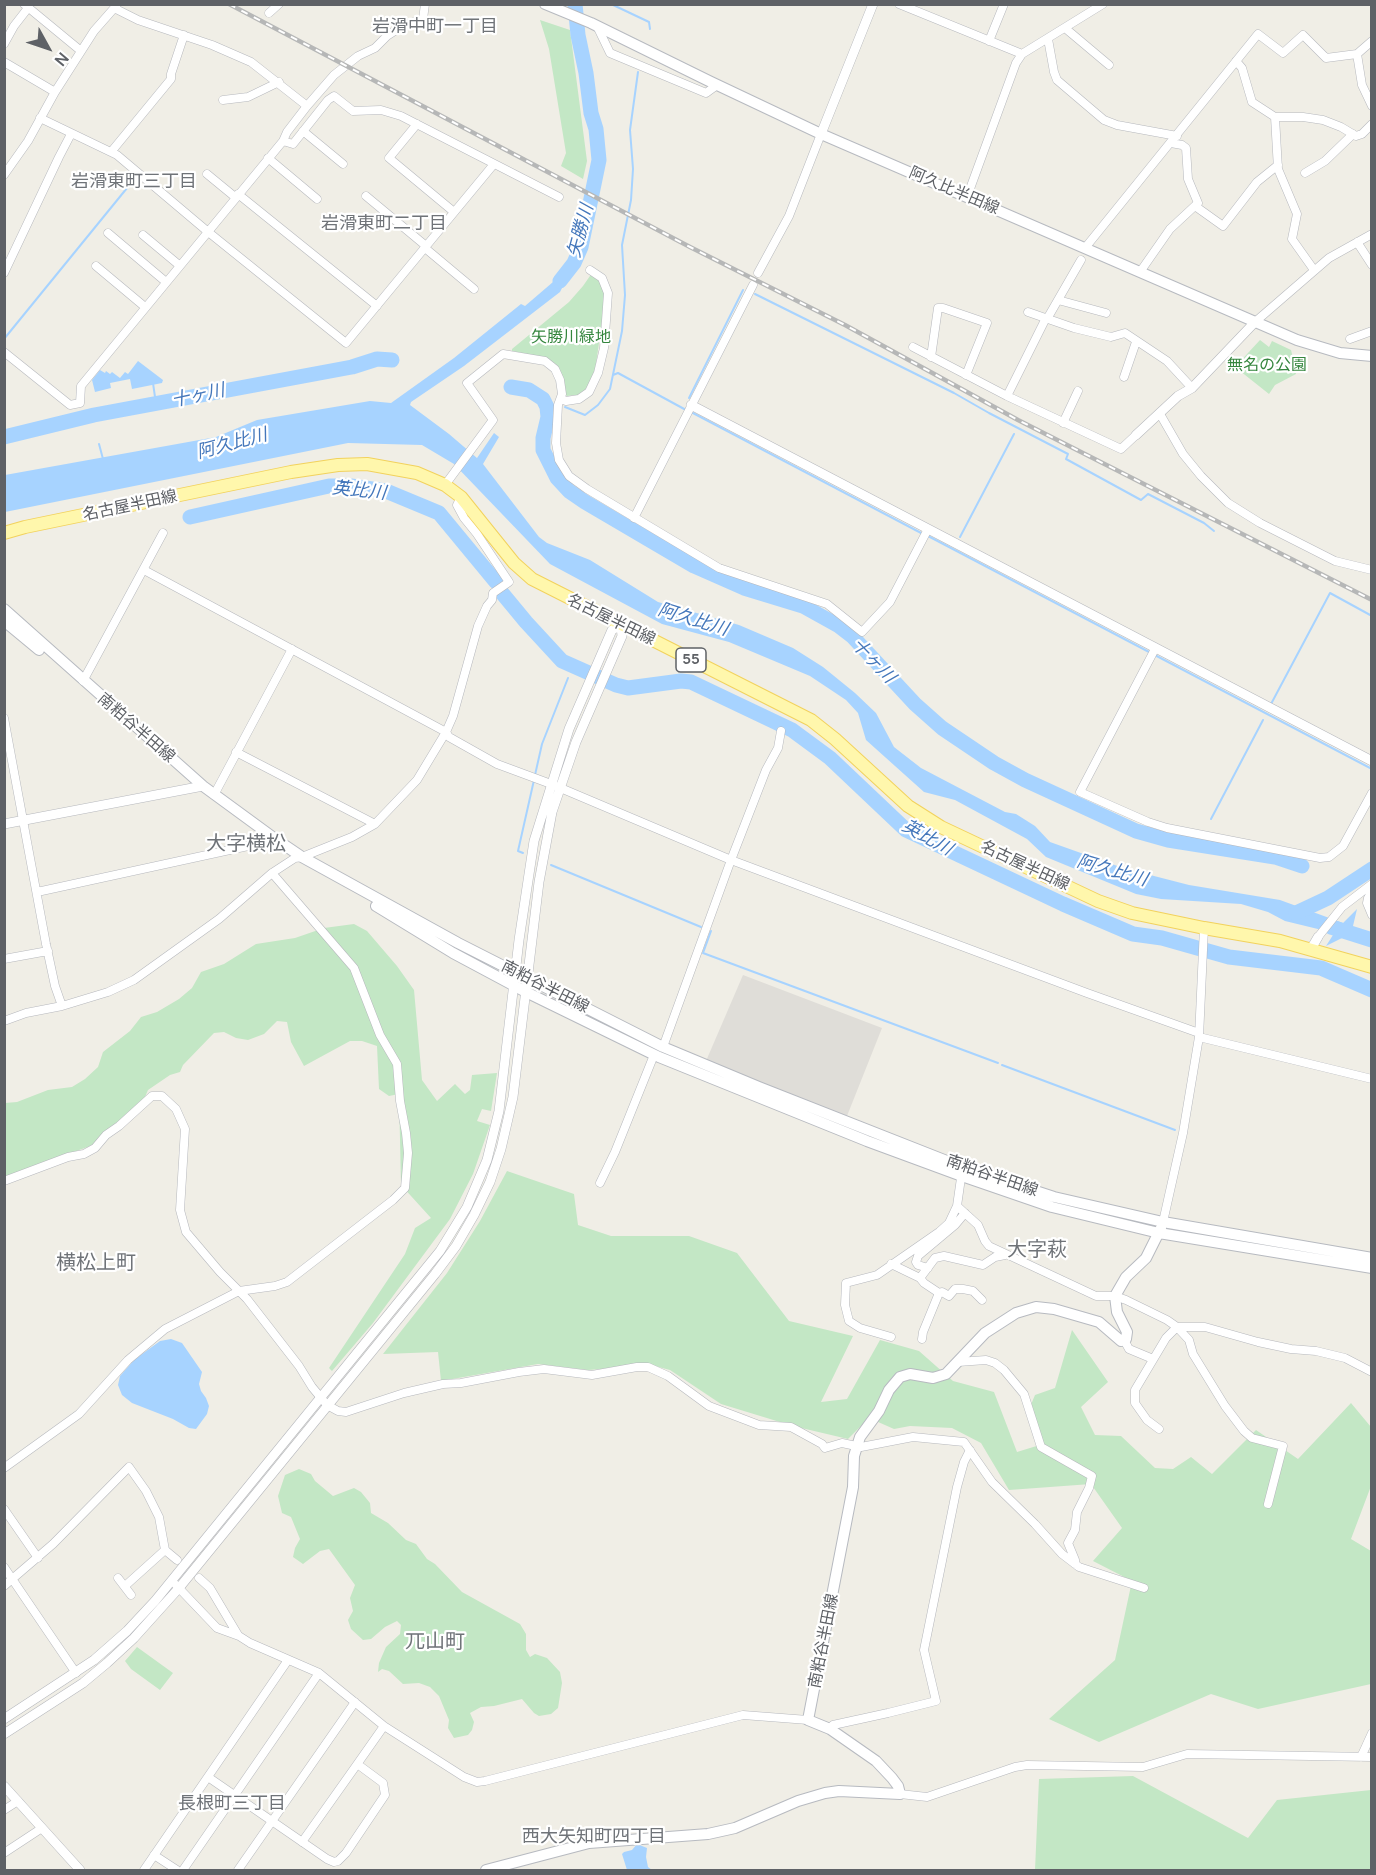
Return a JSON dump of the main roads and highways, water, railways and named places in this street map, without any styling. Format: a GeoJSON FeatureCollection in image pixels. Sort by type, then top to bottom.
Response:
{"type":"FeatureCollection","features":[{"type":"Feature","properties":{"kind":"main road","name":"阿久比半田線"},"geometry":{"type":"LineString","coordinates":[[547,5],[593,24],[821,134],[1255,322],[1319,348],[1371,356]]}},
{"type":"Feature","properties":{"kind":"main road","name":"名古屋半田線"},"geometry":{"type":"LineString","coordinates":[[4,533],[291,472],[338,465],[367,464],[392,467],[449,480],[514,563],[532,579],[811,720],[908,806],[941,827],[1098,901],[1131,913],[1280,940],[1371,966]]}},
{"type":"Feature","properties":{"kind":"main road","name":"南粕谷半田線"},"geometry":{"type":"LineString","coordinates":[[4,609],[199,786],[299,857],[453,953],[654,1055],[773,1104],[962,1171],[1161,1228],[1371,1268]]}},
{"type":"Feature","properties":{"kind":"main road","name":"南粕谷半田線"},"geometry":{"type":"LineString","coordinates":[[4,621],[199,786],[271,842],[526,978],[663,1047],[962,1171]]}},
{"type":"Feature","properties":{"kind":"main road","name":"南粕谷半田線"},"geometry":{"type":"LineString","coordinates":[[1161,1228],[1371,1258]]}},
{"type":"Feature","properties":{"kind":"main road","name":"南粕谷半田線"},"geometry":{"type":"LineString","coordinates":[[486,1870],[589,1843],[708,1834],[726,1830],[798,1801],[825,1793],[839,1791],[900,1794],[898,1786],[884,1768],[830,1729],[808,1720],[853,1487],[856,1446],[860,1437],[879,1411],[889,1390],[900,1377],[910,1374],[933,1378],[946,1374],[985,1333],[1016,1313],[1036,1307],[1054,1309],[1099,1322],[1121,1341],[1124,1340],[1127,1332],[1117,1312],[1115,1296],[1126,1277],[1146,1258],[1161,1228]]}},
{"type":"Feature","properties":{"kind":"water"},"geometry":{"type":"Polygon","coordinates":[[[574,264],[560,292],[410,405],[477,458],[494,433],[499,437],[483,464],[539,537],[547,543],[590,560],[658,602],[739,625],[793,648],[823,667],[855,693],[876,713],[894,747],[921,768],[1005,812],[1016,814],[1035,826],[1050,842],[1123,868],[1189,885],[1280,900],[1343,923],[1357,909],[1353,926],[1346,936],[1326,946],[1333,935],[1285,921],[1268,912],[1241,904],[1161,899],[1136,894],[1046,857],[1027,839],[955,800],[924,792],[866,740],[858,713],[846,700],[810,676],[729,642],[662,624],[550,564],[454,464],[422,445],[348,443],[5,512],[5,475],[216,437],[257,420],[370,401],[391,403],[454,358],[521,304],[525,306],[574,264]]]}},
{"type":"Feature","properties":{"kind":"water"},"geometry":{"type":"Polygon","coordinates":[[[138,361],[163,380],[162,383],[132,389],[130,379],[110,383],[111,388],[95,392],[92,380],[100,370],[110,374],[112,372],[120,378],[125,372],[128,374],[138,361]]]}},
{"type":"Feature","properties":{"kind":"water"},"geometry":{"type":"Polygon","coordinates":[[[171,1339],[182,1343],[202,1372],[199,1384],[209,1406],[207,1414],[196,1429],[132,1403],[122,1395],[118,1385],[120,1376],[134,1360],[160,1341],[171,1339]]]}},
{"type":"Feature","properties":{"kind":"water"},"geometry":{"type":"Polygon","coordinates":[[[637,1844],[647,1848],[648,1867],[652,1870],[627,1870],[622,1854],[632,1850],[637,1844]]]}},
{"type":"Feature","properties":{"kind":"waterway","name":"矢勝川"},"geometry":{"type":"LineString","coordinates":[[560,281],[574,263],[581,247],[599,160],[575,4]]}},
{"type":"Feature","properties":{"kind":"waterway"},"geometry":{"type":"LineString","coordinates":[[611,4],[649,22],[650,29]]}},
{"type":"Feature","properties":{"kind":"waterway"},"geometry":{"type":"LineString","coordinates":[[565,407],[585,415],[598,405],[610,389],[622,331],[625,295],[622,245],[631,200],[633,169],[630,130],[638,72]]}},
{"type":"Feature","properties":{"kind":"waterway"},"geometry":{"type":"LineString","coordinates":[[4,339],[136,177]]}},
{"type":"Feature","properties":{"kind":"waterway"},"geometry":{"type":"LineString","coordinates":[[689,398],[743,290]]}},
{"type":"Feature","properties":{"kind":"waterway"},"geometry":{"type":"LineString","coordinates":[[755,294],[954,393],[1068,454],[1066,459],[1141,500],[1148,494],[1204,523],[1214,531]]}},
{"type":"Feature","properties":{"kind":"waterway","name":"十ヶ川"},"geometry":{"type":"LineString","coordinates":[[4,437],[94,415],[352,367],[377,359],[392,360]]}},
{"type":"Feature","properties":{"kind":"waterway"},"geometry":{"type":"LineString","coordinates":[[613,375],[618,373],[686,410]]}},
{"type":"Feature","properties":{"kind":"waterway"},"geometry":{"type":"LineString","coordinates":[[153,383],[156,404]]}},
{"type":"Feature","properties":{"kind":"waterway","name":"十ヶ川"},"geometry":{"type":"LineString","coordinates":[[511,387],[529,390],[543,399],[548,417],[543,450],[557,478],[569,491],[694,566],[744,588],[803,606],[839,626],[852,636],[915,704],[942,728],[994,763],[1025,780],[1136,831],[1168,840],[1275,857],[1302,866]]}},
{"type":"Feature","properties":{"kind":"waterway"},"geometry":{"type":"LineString","coordinates":[[691,412],[923,534]]}},
{"type":"Feature","properties":{"kind":"waterway"},"geometry":{"type":"LineString","coordinates":[[960,537],[1014,434]]}},
{"type":"Feature","properties":{"kind":"waterway"},"geometry":{"type":"LineString","coordinates":[[99,444],[103,459]]}},
{"type":"Feature","properties":{"kind":"waterway","name":"英比川"},"geometry":{"type":"LineString","coordinates":[[190,517],[329,486],[351,486],[386,491],[439,513],[496,582]]}},
{"type":"Feature","properties":{"kind":"waterway"},"geometry":{"type":"LineString","coordinates":[[928,536],[1372,769]]}},
{"type":"Feature","properties":{"kind":"waterway","name":"英比川"},"geometry":{"type":"LineString","coordinates":[[502,593],[562,661],[628,688],[681,681],[691,682],[792,730],[830,758],[906,830],[1063,904],[1133,934],[1162,938],[1229,957],[1321,968],[1372,990]]}},
{"type":"Feature","properties":{"kind":"waterway"},"geometry":{"type":"LineString","coordinates":[[1271,704],[1330,593],[1372,616]]}},
{"type":"Feature","properties":{"kind":"waterway"},"geometry":{"type":"LineString","coordinates":[[535,775],[542,744],[568,678]]}},
{"type":"Feature","properties":{"kind":"waterway"},"geometry":{"type":"LineString","coordinates":[[1211,819],[1263,720]]}},
{"type":"Feature","properties":{"kind":"waterway"},"geometry":{"type":"LineString","coordinates":[[523,853],[518,851],[534,780]]}},
{"type":"Feature","properties":{"kind":"waterway"},"geometry":{"type":"LineString","coordinates":[[551,865],[701,927]]}},
{"type":"Feature","properties":{"kind":"waterway"},"geometry":{"type":"LineString","coordinates":[[1296,913],[1328,898],[1372,869]]}},
{"type":"Feature","properties":{"kind":"waterway","name":"阿久比川"},"geometry":{"type":"LineString","coordinates":[[1331,927],[1372,940]]}},
{"type":"Feature","properties":{"kind":"waterway"},"geometry":{"type":"LineString","coordinates":[[711,931],[703,953],[998,1063]]}},
{"type":"Feature","properties":{"kind":"waterway"},"geometry":{"type":"LineString","coordinates":[[1002,1065],[1175,1130]]}},
{"type":"Feature","properties":{"kind":"railway"},"geometry":{"type":"LineString","coordinates":[[229,4],[690,247],[845,325],[1018,420],[1372,600]]}},
{"type":"Feature","properties":{"kind":"district","name":"岩滑中町一丁目"},"geometry":{"type":"Point","coordinates":[435,27]}},
{"type":"Feature","properties":{"kind":"district","name":"岩滑東町三丁目"},"geometry":{"type":"Point","coordinates":[134,182]}},
{"type":"Feature","properties":{"kind":"district","name":"岩滑東町二丁目"},"geometry":{"type":"Point","coordinates":[384,224]}},
{"type":"Feature","properties":{"kind":"district","name":"大字横松"},"geometry":{"type":"Point","coordinates":[246,844]}},
{"type":"Feature","properties":{"kind":"district","name":"大字萩"},"geometry":{"type":"Point","coordinates":[1037,1250]}},
{"type":"Feature","properties":{"kind":"district","name":"横松上町"},"geometry":{"type":"Point","coordinates":[96,1263]}},
{"type":"Feature","properties":{"kind":"district","name":"兀山町"},"geometry":{"type":"Point","coordinates":[435,1642]}},
{"type":"Feature","properties":{"kind":"district","name":"長根町三丁目"},"geometry":{"type":"Point","coordinates":[232,1804]}},
{"type":"Feature","properties":{"kind":"district","name":"西大矢知町四丁目"},"geometry":{"type":"Point","coordinates":[594,1837]}},
{"type":"Feature","properties":{"kind":"park label","name":"矢勝川緑地"},"geometry":{"type":"Point","coordinates":[571,338]}},
{"type":"Feature","properties":{"kind":"park label","name":"無名の公園"},"geometry":{"type":"Point","coordinates":[1267,366]}}]}
